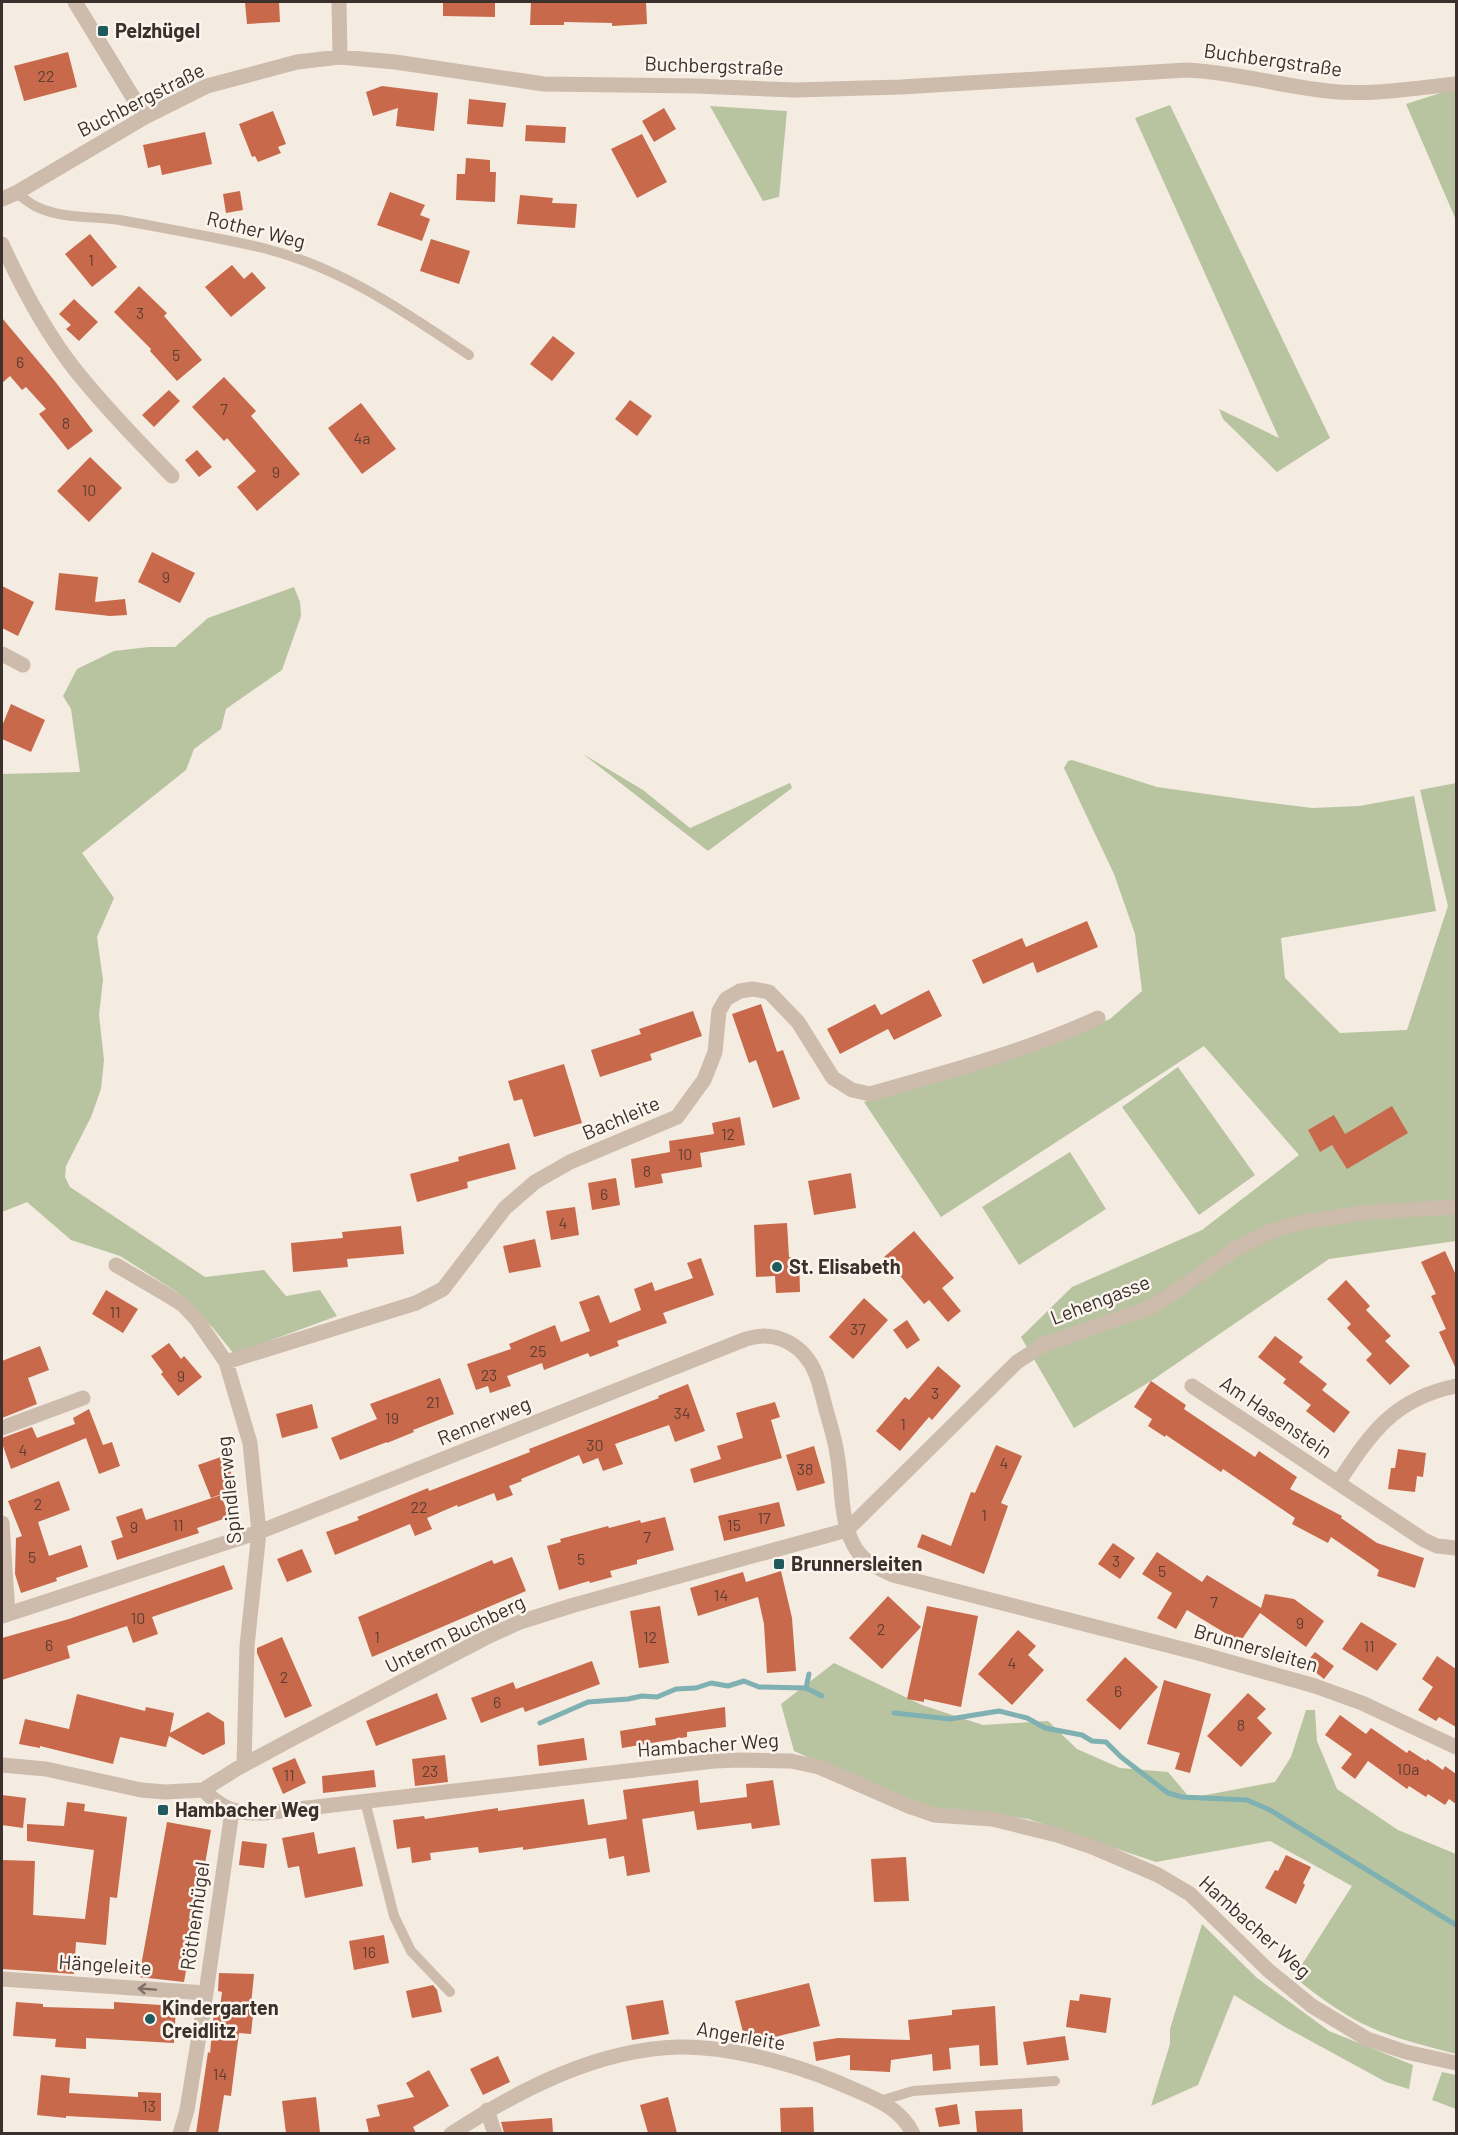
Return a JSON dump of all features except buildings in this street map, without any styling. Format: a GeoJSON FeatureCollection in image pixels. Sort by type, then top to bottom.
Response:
{"type":"FeatureCollection","features":[{"type":"Feature","properties":{"kind":"street"},"geometry":{"type":"LineString","coordinates":[[75,2],[145,117]]}},
{"type":"Feature","properties":{"kind":"street"},"geometry":{"type":"LineString","coordinates":[[339,2],[340,57]]}},
{"type":"Feature","properties":{"kind":"street","name":"Buchbergstraße"},"geometry":{"type":"LineString","coordinates":[[9,196],[145,117],[207,86],[297,62],[340,57],[395,62],[544,84],[795,90],[901,87],[1187,70],[1219,71],[1329,91],[1360,92],[1456,84]]}},
{"type":"Feature","properties":{"kind":"street"},"geometry":{"type":"LineString","coordinates":[[2,244],[13,269],[46,327],[75,369],[114,415],[172,476]]}},
{"type":"Feature","properties":{"kind":"street"},"geometry":{"type":"LineString","coordinates":[[2,654],[22,665]]}},
{"type":"Feature","properties":{"kind":"street","name":"Bachleite"},"geometry":{"type":"LineString","coordinates":[[226,1362],[416,1304],[443,1289],[505,1208],[535,1182],[570,1162],[677,1117],[704,1080],[715,1053],[719,1011],[726,999],[740,991],[753,989],[769,992],[798,1022],[833,1078],[852,1090],[870,1094],[989,1060],[1059,1036],[1098,1018]]}},
{"type":"Feature","properties":{"kind":"street","name":"Lehengasse"},"geometry":{"type":"LineString","coordinates":[[847,1530],[1017,1362],[1045,1344],[1149,1308],[1234,1250],[1269,1232],[1303,1222],[1369,1212],[1456,1207]]}},
{"type":"Feature","properties":{"kind":"street","name":"Spindlerweg"},"geometry":{"type":"LineString","coordinates":[[116,1265],[183,1305],[197,1320],[226,1362],[250,1443],[259,1532],[247,1646],[244,1765]]}},
{"type":"Feature","properties":{"kind":"street","name":"Rennerweg"},"geometry":{"type":"LineString","coordinates":[[5,1615],[259,1532],[757,1336],[768,1335],[788,1342],[800,1350],[816,1375],[838,1455],[847,1530]]}},
{"type":"Feature","properties":{"kind":"street","name":"Am Hasenstein"},"geometry":{"type":"LineString","coordinates":[[1192,1386],[1424,1540],[1437,1546],[1456,1548]]}},
{"type":"Feature","properties":{"kind":"street","name":"Am Hasenstein"},"geometry":{"type":"LineString","coordinates":[[1338,1484],[1367,1439],[1395,1412],[1422,1396],[1456,1386]]}},
{"type":"Feature","properties":{"kind":"street"},"geometry":{"type":"LineString","coordinates":[[2,1428],[83,1398]]}},
{"type":"Feature","properties":{"kind":"street"},"geometry":{"type":"LineString","coordinates":[[2,1523],[5,1615]]}},
{"type":"Feature","properties":{"kind":"street","name":"Brunnersleiten"},"geometry":{"type":"LineString","coordinates":[[847,1530],[862,1557],[870,1564],[893,1575],[1315,1686],[1371,1707],[1456,1747]]}},
{"type":"Feature","properties":{"kind":"street","name":"Unterm Buchberg"},"geometry":{"type":"LineString","coordinates":[[202,1790],[244,1765],[485,1638],[520,1622],[847,1530]]}},
{"type":"Feature","properties":{"kind":"street","name":"Hambacher Weg"},"geometry":{"type":"LineString","coordinates":[[202,1790],[216,1803],[241,1814],[714,1761],[791,1761],[819,1767],[934,1815],[992,1819],[1057,1835],[1095,1848],[1158,1875],[1190,1894],[1268,1970],[1312,2006],[1367,2039],[1406,2052],[1456,2063]]}},
{"type":"Feature","properties":{"kind":"street"},"geometry":{"type":"LineString","coordinates":[[2,1764],[45,1769],[141,1790],[202,1790]]}},
{"type":"Feature","properties":{"kind":"street","name":"Röthenhügel"},"geometry":{"type":"LineString","coordinates":[[180,2133],[187,2110],[206,1993],[232,1811]]}},
{"type":"Feature","properties":{"kind":"street","name":"Hängeleite"},"geometry":{"type":"LineString","coordinates":[[2,1979],[206,1993]]}},
{"type":"Feature","properties":{"kind":"street","name":"Angerleite"},"geometry":{"type":"LineString","coordinates":[[451,2133],[487,2110],[557,2076],[598,2061],[679,2047],[723,2050],[785,2064],[823,2076],[880,2101],[906,2121],[913,2133]]}},
{"type":"Feature","properties":{"kind":"street"},"geometry":{"type":"LineString","coordinates":[[487,2110],[495,2133]]}},
{"type":"Feature","properties":{"kind":"lane","name":"Rother Weg"},"geometry":{"type":"LineString","coordinates":[[9,196],[55,213],[113,219],[193,233],[297,257],[351,280],[469,355]]}},
{"type":"Feature","properties":{"kind":"lane"},"geometry":{"type":"LineString","coordinates":[[365,1801],[394,1916],[411,1951],[450,1992]]}},
{"type":"Feature","properties":{"kind":"lane"},"geometry":{"type":"LineString","coordinates":[[880,2101],[913,2091],[1055,2081]]}},
{"type":"Feature","properties":{"kind":"green space"},"geometry":{"type":"Polygon","coordinates":[[[1456,88],[1456,220],[1406,104],[1456,88]]]}},
{"type":"Feature","properties":{"kind":"green space"},"geometry":{"type":"Polygon","coordinates":[[[1170,105],[1330,438],[1277,472],[1223,419],[1219,409],[1279,438],[1135,118],[1170,105]]]}},
{"type":"Feature","properties":{"kind":"green space"},"geometry":{"type":"Polygon","coordinates":[[[710,106],[787,111],[779,197],[763,201],[710,106]]]}},
{"type":"Feature","properties":{"kind":"green space"},"geometry":{"type":"Polygon","coordinates":[[[294,587],[300,602],[301,616],[282,670],[226,709],[221,729],[194,749],[186,770],[82,853],[114,898],[97,937],[103,980],[99,1015],[104,1060],[101,1089],[91,1117],[66,1166],[65,1177],[70,1187],[205,1277],[264,1270],[286,1296],[320,1290],[337,1316],[234,1354],[213,1328],[177,1292],[120,1256],[71,1240],[27,1202],[2,1212],[2,774],[80,772],[71,709],[63,696],[77,669],[114,651],[175,647],[208,618],[294,587]]]}},
{"type":"Feature","properties":{"kind":"green space"},"geometry":{"type":"Polygon","coordinates":[[[583,754],[643,790],[690,828],[790,783],[792,788],[708,851],[583,754]]]}},
{"type":"Feature","properties":{"kind":"green space"},"geometry":{"type":"Polygon","coordinates":[[[1072,760],[1157,787],[1312,808],[1359,806],[1414,796],[1436,911],[1281,938],[1285,978],[1340,1033],[1407,1030],[1448,906],[1420,790],[1456,783],[1456,1241],[1329,1259],[1151,1381],[1074,1428],[1021,1337],[1072,1287],[1202,1230],[1299,1155],[1204,1046],[941,1217],[864,1102],[1012,1057],[1110,1019],[1142,991],[1135,934],[1114,874],[1064,768],[1068,761],[1072,760]]]}},
{"type":"Feature","properties":{"kind":"green space"},"geometry":{"type":"Polygon","coordinates":[[[1178,1067],[1255,1175],[1199,1215],[1122,1107],[1178,1067]]]}},
{"type":"Feature","properties":{"kind":"green space"},"geometry":{"type":"Polygon","coordinates":[[[1070,1152],[1106,1209],[1019,1265],[982,1207],[1070,1152]]]}},
{"type":"Feature","properties":{"kind":"green space"},"geometry":{"type":"Polygon","coordinates":[[[834,1663],[922,1705],[983,1725],[1048,1721],[1077,1749],[1120,1768],[1168,1772],[1190,1798],[1275,1782],[1291,1757],[1306,1710],[1315,1710],[1317,1741],[1337,1789],[1398,1830],[1456,1854],[1456,2054],[1393,2036],[1362,2023],[1332,2006],[1294,1977],[1352,1886],[1270,1841],[1156,1862],[1028,1819],[919,1806],[794,1751],[781,1704],[834,1663]]]}},
{"type":"Feature","properties":{"kind":"green space"},"geometry":{"type":"Polygon","coordinates":[[[1202,1924],[1257,1978],[1329,2031],[1413,2065],[1409,2089],[1386,2082],[1285,2027],[1234,1995],[1198,2085],[1151,2106],[1170,2044],[1170,2029],[1202,1924]]]}},
{"type":"Feature","properties":{"kind":"green space"},"geometry":{"type":"Polygon","coordinates":[[[1442,2072],[1456,2075],[1456,2109],[1432,2100],[1442,2072]]]}},
{"type":"Feature","properties":{"kind":"waterway"},"geometry":{"type":"LineString","coordinates":[[806,1688],[809,1674]]}},
{"type":"Feature","properties":{"kind":"waterway"},"geometry":{"type":"LineString","coordinates":[[540,1723],[588,1702],[642,1696],[657,1697],[676,1689],[696,1688],[711,1683],[728,1686],[744,1681],[759,1687],[806,1688],[822,1696]]}},
{"type":"Feature","properties":{"kind":"waterway"},"geometry":{"type":"LineString","coordinates":[[894,1713],[950,1719],[999,1711],[1027,1718],[1045,1728],[1082,1735],[1092,1741],[1106,1742],[1121,1757],[1168,1793],[1182,1797],[1247,1800],[1270,1810],[1456,1925]]}},
{"type":"Feature","properties":{"kind":"place","name":"Pelzhügel"},"geometry":{"type":"Point","coordinates":[103,31]}},
{"type":"Feature","properties":{"kind":"place","name":"St. Elisabeth"},"geometry":{"type":"Point","coordinates":[777,1267]}},
{"type":"Feature","properties":{"kind":"place","name":"Brunnersleiten"},"geometry":{"type":"Point","coordinates":[779,1564]}},
{"type":"Feature","properties":{"kind":"place","name":"Hambacher Weg"},"geometry":{"type":"Point","coordinates":[163,1810]}},
{"type":"Feature","properties":{"kind":"place","name":"Kindergarten Creidlitz"},"geometry":{"type":"Point","coordinates":[150,2019]}}]}
